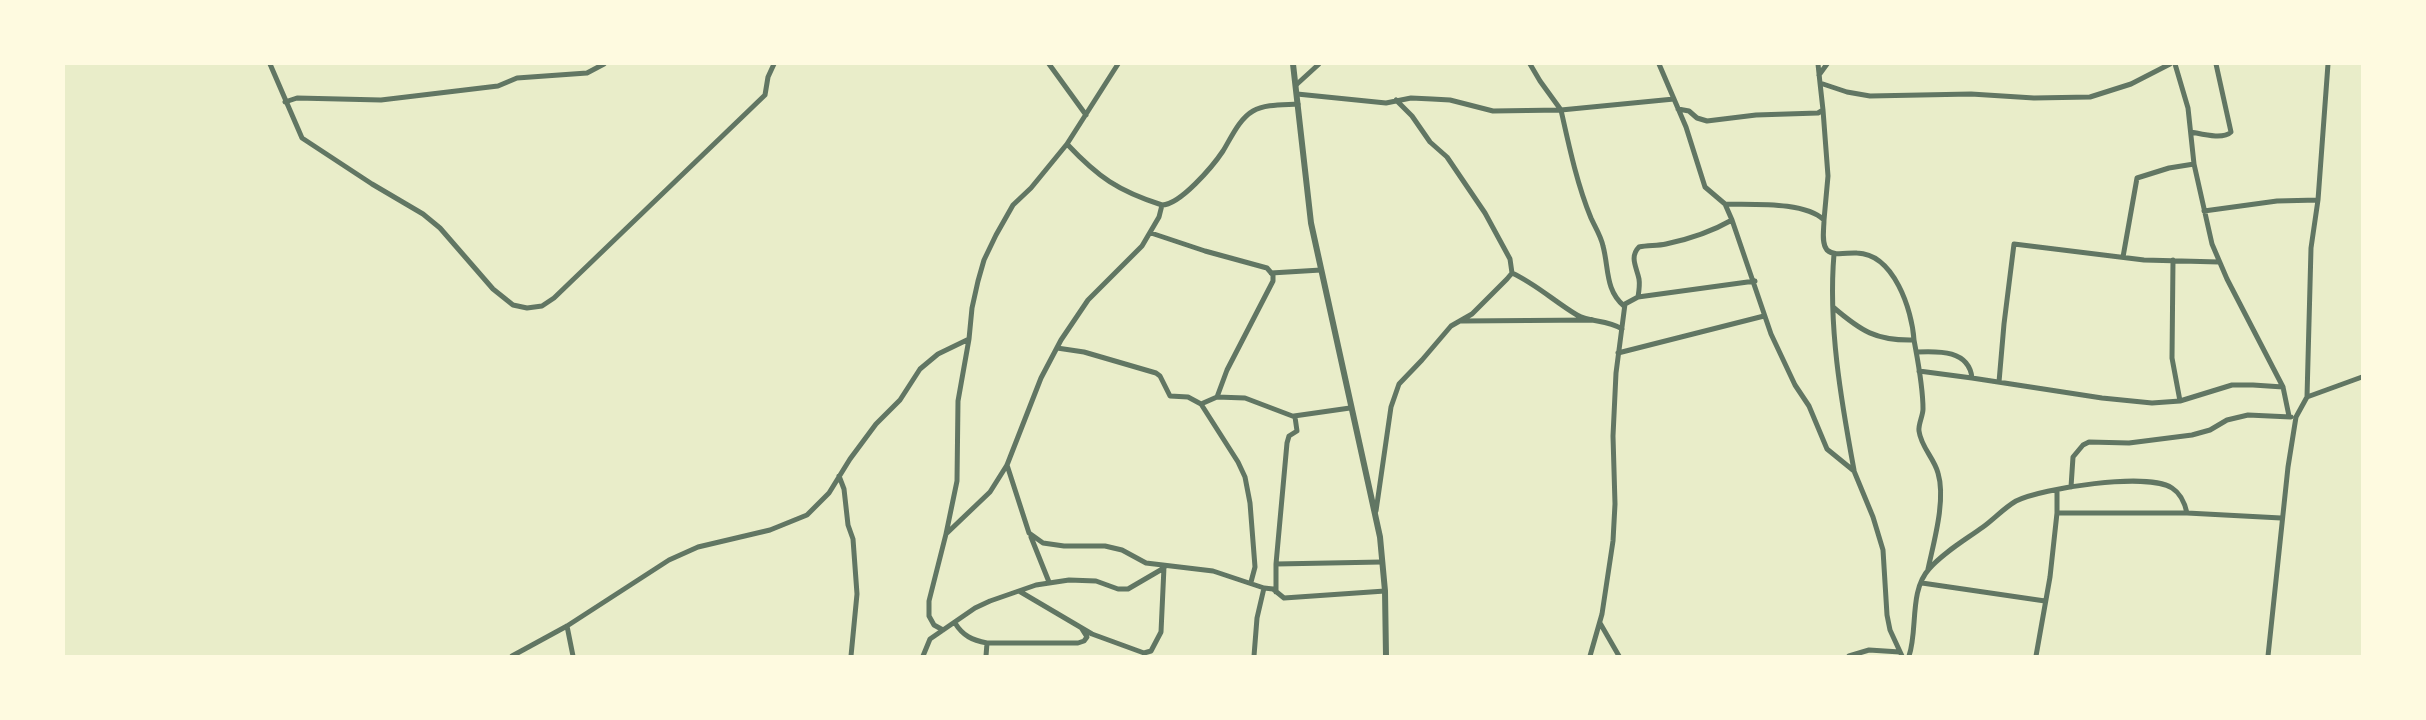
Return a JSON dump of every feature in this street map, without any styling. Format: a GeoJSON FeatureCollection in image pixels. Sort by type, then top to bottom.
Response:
{"type":"FeatureCollection","features":[{"type":"Feature","properties":{"kind":"street"},"geometry":{"type":"LineString","coordinates":[[270,64],[302,138],[372,184],[423,214],[440,228],[493,289],[512,305],[527,308],[542,306],[554,298],[765,95],[768,77],[774,64]]}},
{"type":"Feature","properties":{"kind":"street"},"geometry":{"type":"LineString","coordinates":[[285,102],[297,98],[381,100],[498,86],[517,78],[587,73],[604,64]]}},
{"type":"Feature","properties":{"kind":"street"},"geometry":{"type":"LineString","coordinates":[[1049,64],[1086,115]]}},
{"type":"Feature","properties":{"kind":"street"},"geometry":{"type":"LineString","coordinates":[[944,630],[934,625],[929,616],[929,601],[957,481],[958,401],[969,339],[972,308],[984,260],[996,234],[1013,206],[1031,188],[1067,144],[1118,64]]}},
{"type":"Feature","properties":{"kind":"street"},"geometry":{"type":"LineString","coordinates":[[1293,64],[1312,223],[1350,408],[1375,517],[1385,591],[1386,656]]}},
{"type":"Feature","properties":{"kind":"street"},"geometry":{"type":"LineString","coordinates":[[1296,85],[1319,64]]}},
{"type":"Feature","properties":{"kind":"street"},"geometry":{"type":"LineString","coordinates":[[1530,64],[1540,82],[1561,110],[1568,144],[1591,218],[1603,246],[1610,285],[1614,296],[1624,306]]}},
{"type":"Feature","properties":{"kind":"street"},"geometry":{"type":"LineString","coordinates":[[1659,64],[1686,127],[1705,187],[1725,204],[1732,220],[1754,281],[1764,316],[1795,385],[1809,406],[1827,448],[1854,470]]}},
{"type":"Feature","properties":{"kind":"street"},"geometry":{"type":"LineString","coordinates":[[1818,64],[1828,176],[1824,220],[1826,248],[1834,254],[1865,254],[1882,264],[1895,278],[1901,290],[1908,306],[1917,352],[1923,410],[1919,430],[1923,446],[1934,462],[1940,479],[1939,512],[1928,570],[1917,598],[1913,640],[1908,656]]}},
{"type":"Feature","properties":{"kind":"street"},"geometry":{"type":"LineString","coordinates":[[1819,76],[1827,64]]}},
{"type":"Feature","properties":{"kind":"street"},"geometry":{"type":"LineString","coordinates":[[1820,83],[1847,92],[1870,96],[1971,94],[2042,98],[2090,97],[2131,84],[2170,64]]}},
{"type":"Feature","properties":{"kind":"street"},"geometry":{"type":"LineString","coordinates":[[2175,64],[2188,108],[2194,164],[2204,211],[2219,262],[2283,387],[2289,416]]}},
{"type":"Feature","properties":{"kind":"street"},"geometry":{"type":"LineString","coordinates":[[2191,132],[2221,136],[2231,132],[2216,64]]}},
{"type":"Feature","properties":{"kind":"street"},"geometry":{"type":"LineString","coordinates":[[2268,656],[2281,518],[2296,417],[2307,397],[2311,248],[2318,200],[2328,64]]}},
{"type":"Feature","properties":{"kind":"street"},"geometry":{"type":"LineString","coordinates":[[1297,94],[1361,102],[1386,103],[1411,98],[1450,100],[1493,111],[1561,110],[1674,99]]}},
{"type":"Feature","properties":{"kind":"street"},"geometry":{"type":"LineString","coordinates":[[1375,517],[1391,407],[1399,384],[1457,321],[1472,314],[1512,274],[1512,267],[1504,246],[1460,174],[1396,100]]}},
{"type":"Feature","properties":{"kind":"street"},"geometry":{"type":"LineString","coordinates":[[1067,144],[1091,170],[1104,179],[1137,197],[1162,205],[1175,201],[1187,193],[1216,159],[1245,118],[1253,111],[1298,104]]}},
{"type":"Feature","properties":{"kind":"street"},"geometry":{"type":"LineString","coordinates":[[1678,109],[1689,111],[1696,118],[1706,121],[1756,115],[1811,114],[1823,110]]}},
{"type":"Feature","properties":{"kind":"street"},"geometry":{"type":"LineString","coordinates":[[2123,257],[2137,178],[2169,168],[2194,164]]}},
{"type":"Feature","properties":{"kind":"street"},"geometry":{"type":"LineString","coordinates":[[2204,211],[2277,201],[2318,200]]}},
{"type":"Feature","properties":{"kind":"street"},"geometry":{"type":"LineString","coordinates":[[1725,204],[1764,204],[1812,211],[1824,220]]}},
{"type":"Feature","properties":{"kind":"street"},"geometry":{"type":"LineString","coordinates":[[946,534],[990,492],[1007,465],[1033,396],[1057,348],[1088,300],[1142,246],[1160,217],[1162,205]]}},
{"type":"Feature","properties":{"kind":"street"},"geometry":{"type":"LineString","coordinates":[[1638,296],[1639,280],[1634,259],[1639,247],[1664,245],[1698,236],[1714,231],[1732,220]]}},
{"type":"Feature","properties":{"kind":"street"},"geometry":{"type":"LineString","coordinates":[[1151,233],[1205,251],[1267,268],[1271,273],[1273,280],[1227,370],[1217,397]]}},
{"type":"Feature","properties":{"kind":"street"},"geometry":{"type":"LineString","coordinates":[[1999,382],[2014,244],[2144,260],[2173,260],[2182,263],[2219,262]]}},
{"type":"Feature","properties":{"kind":"street"},"geometry":{"type":"LineString","coordinates":[[1834,254],[1833,307],[1845,418],[1854,470],[1876,524],[1883,550],[1887,615],[1901,654],[1869,650],[1849,656]]}},
{"type":"Feature","properties":{"kind":"street"},"geometry":{"type":"LineString","coordinates":[[2173,260],[2172,358],[2180,401]]}},
{"type":"Feature","properties":{"kind":"street"},"geometry":{"type":"LineString","coordinates":[[1271,273],[1321,270]]}},
{"type":"Feature","properties":{"kind":"street"},"geometry":{"type":"LineString","coordinates":[[1512,274],[1545,291],[1579,317],[1612,323],[1622,329]]}},
{"type":"Feature","properties":{"kind":"street"},"geometry":{"type":"LineString","coordinates":[[1590,656],[1600,622],[1613,541],[1615,504],[1613,436],[1618,353],[1624,306],[1638,296],[1754,281]]}},
{"type":"Feature","properties":{"kind":"street"},"geometry":{"type":"LineString","coordinates":[[1833,307],[1869,334],[1890,339],[1914,340]]}},
{"type":"Feature","properties":{"kind":"street"},"geometry":{"type":"LineString","coordinates":[[1618,353],[1764,316]]}},
{"type":"Feature","properties":{"kind":"street"},"geometry":{"type":"LineString","coordinates":[[1457,321],[1592,320]]}},
{"type":"Feature","properties":{"kind":"street"},"geometry":{"type":"LineString","coordinates":[[512,656],[567,626],[677,557],[698,547],[770,530],[808,515],[829,493],[876,424],[900,400],[920,369],[938,354],[969,339]]}},
{"type":"Feature","properties":{"kind":"street"},"geometry":{"type":"LineString","coordinates":[[1057,348],[1084,352],[1156,373],[1160,376],[1170,396],[1188,397],[1201,404],[1238,462],[1246,482],[1255,567],[1251,582]]}},
{"type":"Feature","properties":{"kind":"street"},"geometry":{"type":"LineString","coordinates":[[1917,352],[1956,354],[1969,366],[1972,378]]}},
{"type":"Feature","properties":{"kind":"street"},"geometry":{"type":"LineString","coordinates":[[1919,371],[2112,399],[2152,402],[2180,401],[2232,386],[2252,384],[2283,387]]}},
{"type":"Feature","properties":{"kind":"street"},"geometry":{"type":"LineString","coordinates":[[2307,397],[2362,377]]}},
{"type":"Feature","properties":{"kind":"street"},"geometry":{"type":"LineString","coordinates":[[1201,404],[1217,397],[1245,398],[1294,416],[1350,408]]}},
{"type":"Feature","properties":{"kind":"street"},"geometry":{"type":"LineString","coordinates":[[1276,592],[1276,564],[1287,443],[1289,436],[1297,431],[1294,416]]}},
{"type":"Feature","properties":{"kind":"street"},"geometry":{"type":"LineString","coordinates":[[2071,488],[2073,457],[2083,445],[2089,442],[2153,441],[2192,435],[2242,416],[2296,417]]}},
{"type":"Feature","properties":{"kind":"street"},"geometry":{"type":"LineString","coordinates":[[1007,465],[1029,533],[1049,582]]}},
{"type":"Feature","properties":{"kind":"street"},"geometry":{"type":"LineString","coordinates":[[839,476],[844,489],[848,526],[853,539],[857,594],[851,656]]}},
{"type":"Feature","properties":{"kind":"street"},"geometry":{"type":"LineString","coordinates":[[1928,570],[2012,504],[2057,491],[2122,481],[2153,482],[2172,488],[2183,502],[2187,513]]}},
{"type":"Feature","properties":{"kind":"street"},"geometry":{"type":"LineString","coordinates":[[2036,656],[2057,514],[2057,491]]}},
{"type":"Feature","properties":{"kind":"street"},"geometry":{"type":"LineString","coordinates":[[2057,514],[2187,513],[2281,518]]}},
{"type":"Feature","properties":{"kind":"street"},"geometry":{"type":"LineString","coordinates":[[1029,533],[1043,543],[1064,546],[1106,546],[1122,550],[1146,563],[1213,571],[1251,582],[1276,592],[1284,598],[1385,591]]}},
{"type":"Feature","properties":{"kind":"street"},"geometry":{"type":"LineString","coordinates":[[1276,564],[1382,562]]}},
{"type":"Feature","properties":{"kind":"street"},"geometry":{"type":"LineString","coordinates":[[923,656],[930,639],[975,608],[1019,591],[1049,582],[1082,579],[1123,589],[1164,566]]}},
{"type":"Feature","properties":{"kind":"street"},"geometry":{"type":"LineString","coordinates":[[1019,591],[1092,634],[1144,655],[1151,651],[1161,632],[1164,566]]}},
{"type":"Feature","properties":{"kind":"street"},"geometry":{"type":"LineString","coordinates":[[1922,583],[2045,601]]}},
{"type":"Feature","properties":{"kind":"street"},"geometry":{"type":"LineString","coordinates":[[1254,656],[1257,618],[1264,588]]}},
{"type":"Feature","properties":{"kind":"street"},"geometry":{"type":"LineString","coordinates":[[1600,622],[1619,656]]}},
{"type":"Feature","properties":{"kind":"street"},"geometry":{"type":"LineString","coordinates":[[955,623],[960,631],[972,640],[987,643],[1078,643],[1084,641],[1086,637],[1082,628]]}},
{"type":"Feature","properties":{"kind":"street"},"geometry":{"type":"LineString","coordinates":[[567,626],[573,656]]}},
{"type":"Feature","properties":{"kind":"street"},"geometry":{"type":"LineString","coordinates":[[986,656],[987,643]]}}]}
